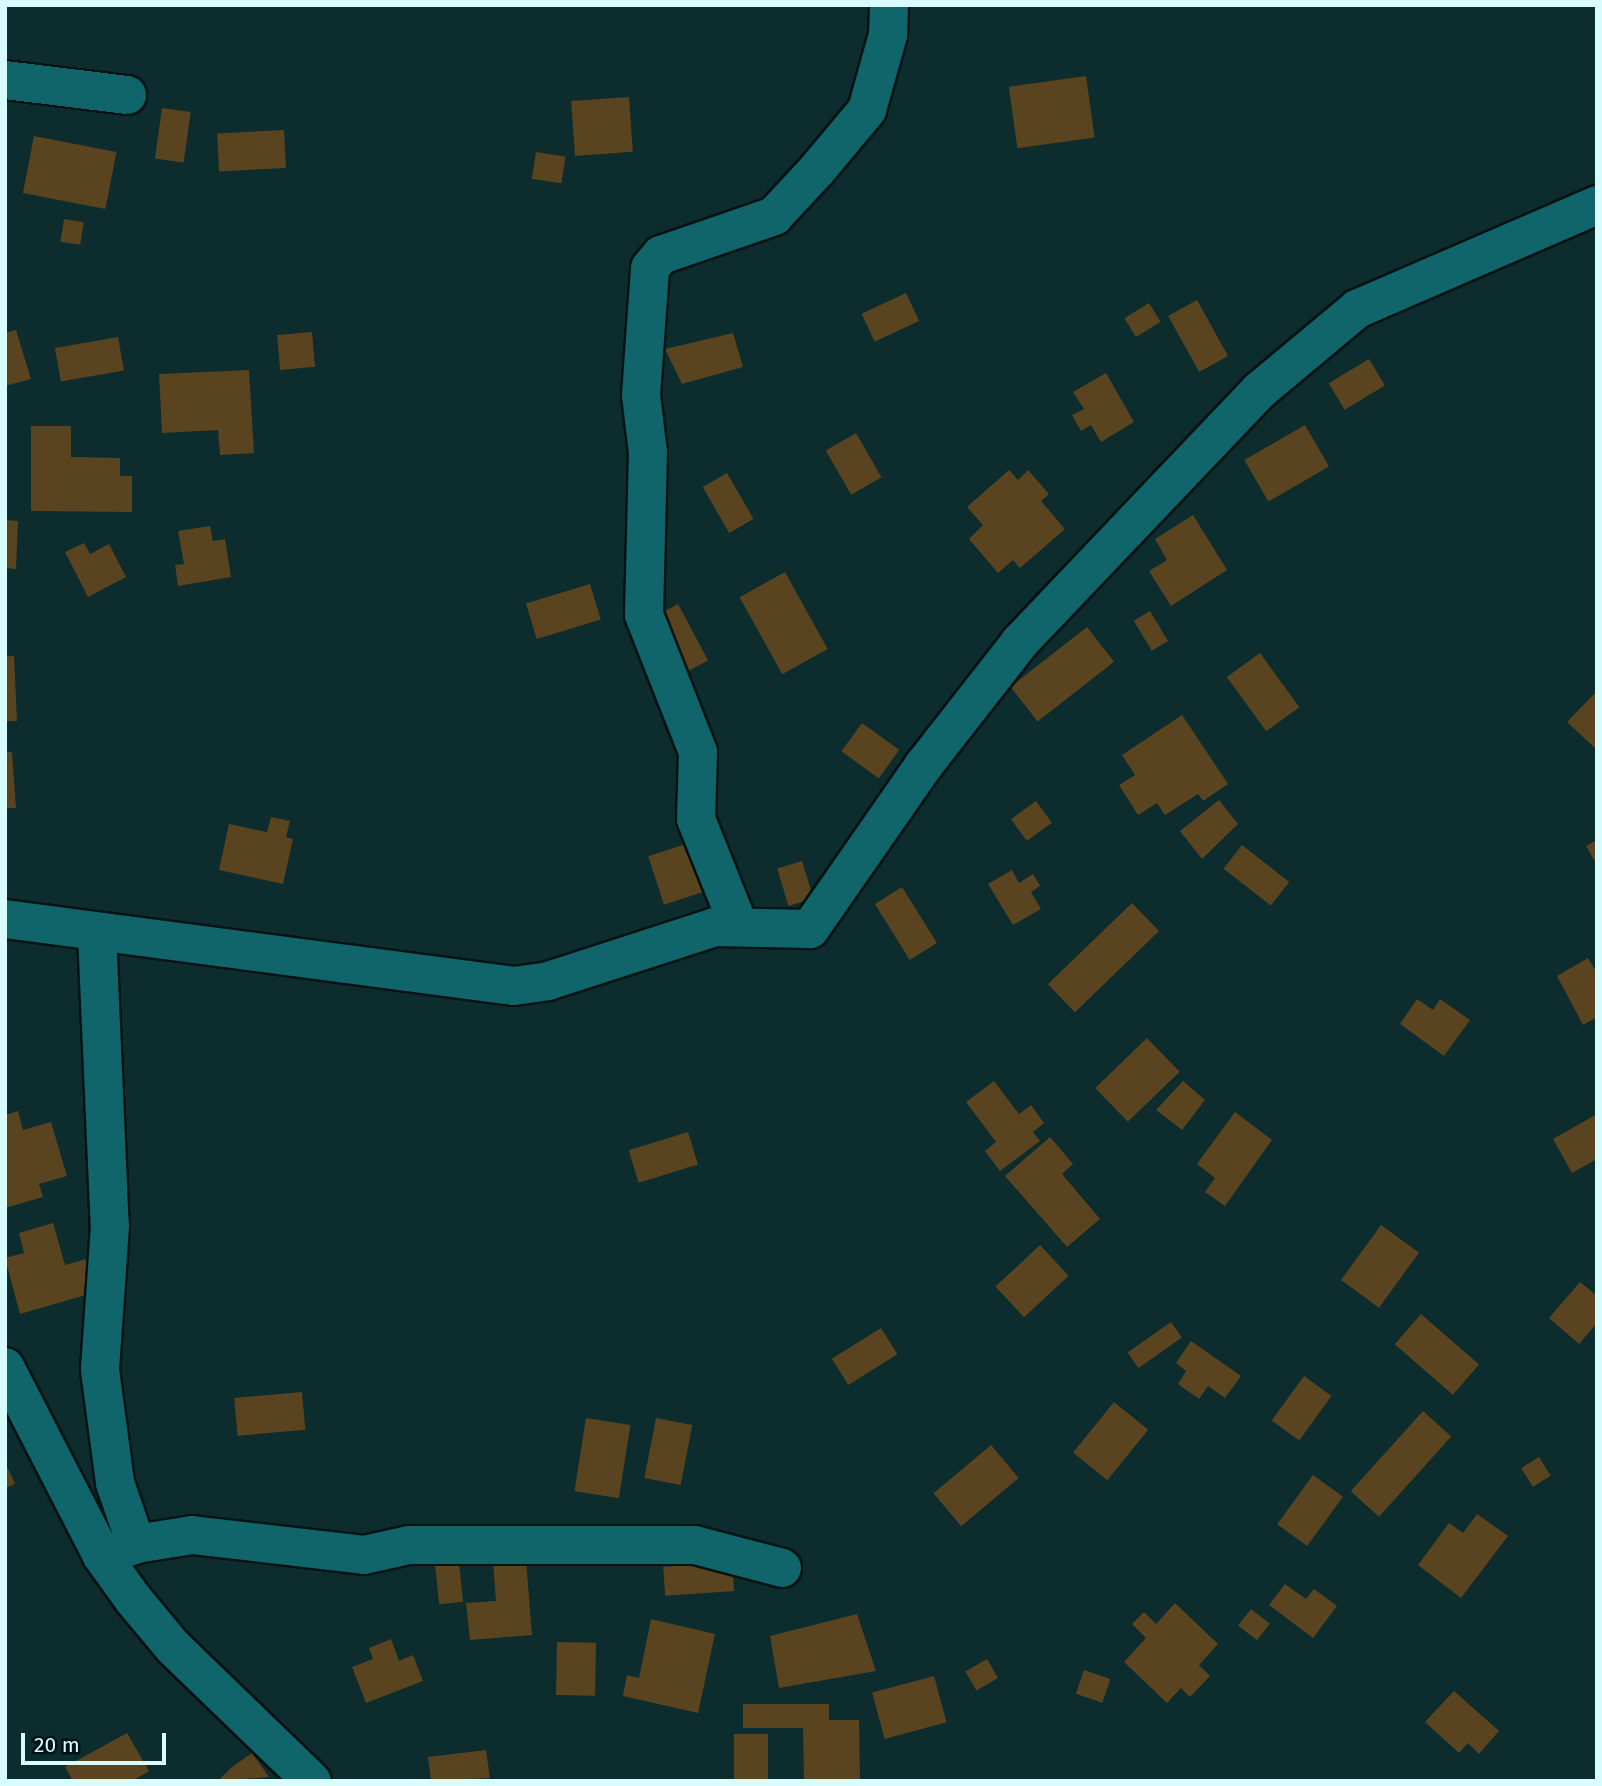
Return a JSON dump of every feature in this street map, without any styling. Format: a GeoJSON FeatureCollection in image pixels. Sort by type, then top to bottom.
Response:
{"type":"FeatureCollection","features":[{"type":"Feature","properties":{"kind":"street"},"geometry":{"type":"LineString","coordinates":[[738,924],[696,819],[698,752],[643,615],[648,453],[640,395],[650,268],[661,255],[774,216],[816,171],[867,110],[888,35],[889,5]]}},
{"type":"Feature","properties":{"kind":"street"},"geometry":{"type":"LineString","coordinates":[[5,80],[127,95]]}},
{"type":"Feature","properties":{"kind":"street"},"geometry":{"type":"LineString","coordinates":[[5,919],[31,918],[97,934],[514,986],[548,981],[669,938],[738,924],[786,931],[810,929],[923,765],[1020,642],[1259,391],[1357,309],[1597,205]]}},
{"type":"Feature","properties":{"kind":"street"},"geometry":{"type":"LineString","coordinates":[[97,934],[110,1226],[100,1370],[116,1483],[119,1550]]}},
{"type":"Feature","properties":{"kind":"street"},"geometry":{"type":"LineString","coordinates":[[5,1367],[119,1550],[173,1647],[312,1781]]}},
{"type":"Feature","properties":{"kind":"street"},"geometry":{"type":"LineString","coordinates":[[119,1550],[192,1535],[365,1555],[410,1545],[695,1545],[782,1568]]}},
{"type":"Feature","properties":{"kind":"building"},"geometry":{"type":"Polygon","coordinates":[[[1086,76],[1095,137],[1017,148],[1009,87],[1086,76]]]}},
{"type":"Feature","properties":{"kind":"building"},"geometry":{"type":"Polygon","coordinates":[[[629,97],[633,152],[575,156],[571,101],[629,97]]]}},
{"type":"Feature","properties":{"kind":"building"},"geometry":{"type":"Polygon","coordinates":[[[162,108],[191,112],[184,163],[155,159],[162,108]]]}},
{"type":"Feature","properties":{"kind":"building"},"geometry":{"type":"Polygon","coordinates":[[[284,130],[286,168],[219,171],[217,134],[284,130]]]}},
{"type":"Feature","properties":{"kind":"building"},"geometry":{"type":"Polygon","coordinates":[[[34,136],[116,152],[105,209],[23,193],[34,136]]]}},
{"type":"Feature","properties":{"kind":"building"},"geometry":{"type":"Polygon","coordinates":[[[536,152],[566,157],[561,183],[532,179],[536,152]]]}},
{"type":"Feature","properties":{"kind":"building"},"geometry":{"type":"Polygon","coordinates":[[[64,219],[84,222],[80,245],[60,242],[64,219]]]}},
{"type":"Feature","properties":{"kind":"building"},"geometry":{"type":"Polygon","coordinates":[[[906,293],[919,321],[875,342],[862,314],[906,293]]]}},
{"type":"Feature","properties":{"kind":"building"},"geometry":{"type":"Polygon","coordinates":[[[1197,300],[1228,356],[1199,372],[1168,316],[1197,300]]]}},
{"type":"Feature","properties":{"kind":"building"},"geometry":{"type":"Polygon","coordinates":[[[1149,303],[1161,322],[1136,337],[1124,318],[1149,303]]]}},
{"type":"Feature","properties":{"kind":"building"},"geometry":{"type":"Polygon","coordinates":[[[16,330],[31,379],[5,386],[5,333],[16,330]]]}},
{"type":"Feature","properties":{"kind":"building"},"geometry":{"type":"Polygon","coordinates":[[[312,332],[315,367],[280,370],[277,335],[312,332]]]}},
{"type":"Feature","properties":{"kind":"building"},"geometry":{"type":"Polygon","coordinates":[[[733,333],[743,367],[682,384],[665,349],[733,333]]]}},
{"type":"Feature","properties":{"kind":"building"},"geometry":{"type":"Polygon","coordinates":[[[118,337],[124,370],[61,382],[55,348],[118,337]]]}},
{"type":"Feature","properties":{"kind":"building"},"geometry":{"type":"Polygon","coordinates":[[[1369,359],[1385,386],[1345,410],[1329,383],[1369,359]]]}},
{"type":"Feature","properties":{"kind":"building"},"geometry":{"type":"Polygon","coordinates":[[[249,370],[254,453],[220,455],[218,430],[162,433],[159,374],[249,370]]]}},
{"type":"Feature","properties":{"kind":"building"},"geometry":{"type":"Polygon","coordinates":[[[1106,373],[1134,422],[1101,442],[1091,425],[1081,431],[1072,415],[1084,409],[1073,392],[1106,373]]]}},
{"type":"Feature","properties":{"kind":"building"},"geometry":{"type":"Polygon","coordinates":[[[1305,425],[1329,467],[1268,502],[1244,460],[1305,425]]]}},
{"type":"Feature","properties":{"kind":"building"},"geometry":{"type":"Polygon","coordinates":[[[31,426],[71,426],[71,457],[120,458],[120,476],[132,476],[132,512],[31,511],[31,426]]]}},
{"type":"Feature","properties":{"kind":"building"},"geometry":{"type":"Polygon","coordinates":[[[856,433],[882,477],[851,495],[826,450],[856,433]]]}},
{"type":"Feature","properties":{"kind":"building"},"geometry":{"type":"Polygon","coordinates":[[[1009,470],[1018,480],[1028,470],[1049,494],[1041,501],[1065,529],[1020,568],[1013,560],[998,573],[969,539],[983,525],[967,507],[1009,470]]]}},
{"type":"Feature","properties":{"kind":"building"},"geometry":{"type":"Polygon","coordinates":[[[727,473],[754,519],[729,533],[703,487],[727,473]]]}},
{"type":"Feature","properties":{"kind":"building"},"geometry":{"type":"Polygon","coordinates":[[[1193,515],[1227,570],[1171,606],[1149,571],[1167,560],[1155,539],[1193,515]]]}},
{"type":"Feature","properties":{"kind":"building"},"geometry":{"type":"Polygon","coordinates":[[[5,520],[18,521],[16,569],[5,568],[5,520]]]}},
{"type":"Feature","properties":{"kind":"building"},"geometry":{"type":"Polygon","coordinates":[[[210,526],[213,541],[225,539],[231,577],[178,586],[175,565],[184,564],[178,531],[210,526]]]}},
{"type":"Feature","properties":{"kind":"building"},"geometry":{"type":"Polygon","coordinates":[[[84,543],[90,554],[109,544],[126,577],[88,597],[65,552],[84,543]]]}},
{"type":"Feature","properties":{"kind":"building"},"geometry":{"type":"Polygon","coordinates":[[[785,572],[828,649],[782,674],[740,597],[785,572]]]}},
{"type":"Feature","properties":{"kind":"building"},"geometry":{"type":"Polygon","coordinates":[[[590,584],[601,619],[537,639],[526,604],[590,584]]]}},
{"type":"Feature","properties":{"kind":"building"},"geometry":{"type":"Polygon","coordinates":[[[678,604],[708,661],[684,673],[654,617],[678,604]]]}},
{"type":"Feature","properties":{"kind":"building"},"geometry":{"type":"Polygon","coordinates":[[[1150,611],[1168,641],[1152,651],[1134,621],[1150,611]]]}},
{"type":"Feature","properties":{"kind":"building"},"geometry":{"type":"Polygon","coordinates":[[[1087,627],[1114,662],[1038,721],[1011,687],[1087,627]]]}},
{"type":"Feature","properties":{"kind":"building"},"geometry":{"type":"Polygon","coordinates":[[[1260,653],[1299,707],[1266,731],[1227,677],[1260,653]]]}},
{"type":"Feature","properties":{"kind":"building"},"geometry":{"type":"Polygon","coordinates":[[[5,656],[14,656],[17,721],[5,721],[5,656]]]}},
{"type":"Feature","properties":{"kind":"building"},"geometry":{"type":"Polygon","coordinates":[[[1597,691],[1597,750],[1567,722],[1597,691]]]}},
{"type":"Feature","properties":{"kind":"building"},"geometry":{"type":"Polygon","coordinates":[[[1182,715],[1228,784],[1203,801],[1198,794],[1165,815],[1157,803],[1138,815],[1119,785],[1135,775],[1122,755],[1182,715]]]}},
{"type":"Feature","properties":{"kind":"building"},"geometry":{"type":"Polygon","coordinates":[[[862,723],[899,750],[879,778],[841,751],[862,723]]]}},
{"type":"Feature","properties":{"kind":"building"},"geometry":{"type":"Polygon","coordinates":[[[5,752],[12,752],[16,808],[5,808],[5,752]]]}},
{"type":"Feature","properties":{"kind":"building"},"geometry":{"type":"Polygon","coordinates":[[[1219,800],[1238,824],[1202,859],[1180,831],[1219,800]]]}},
{"type":"Feature","properties":{"kind":"building"},"geometry":{"type":"Polygon","coordinates":[[[1036,801],[1052,823],[1027,841],[1011,819],[1036,801]]]}},
{"type":"Feature","properties":{"kind":"building"},"geometry":{"type":"Polygon","coordinates":[[[271,817],[290,821],[286,837],[293,839],[283,884],[219,870],[229,824],[267,832],[271,817]]]}},
{"type":"Feature","properties":{"kind":"building"},"geometry":{"type":"Polygon","coordinates":[[[1597,840],[1597,865],[1586,846],[1597,840]]]}},
{"type":"Feature","properties":{"kind":"building"},"geometry":{"type":"Polygon","coordinates":[[[692,842],[708,891],[664,905],[648,856],[692,842]]]}},
{"type":"Feature","properties":{"kind":"building"},"geometry":{"type":"Polygon","coordinates":[[[1242,845],[1289,882],[1271,906],[1224,869],[1242,845]]]}},
{"type":"Feature","properties":{"kind":"building"},"geometry":{"type":"Polygon","coordinates":[[[802,861],[813,898],[789,906],[777,869],[802,861]]]}},
{"type":"Feature","properties":{"kind":"building"},"geometry":{"type":"Polygon","coordinates":[[[1012,870],[1019,883],[1033,874],[1040,886],[1031,892],[1041,909],[1013,925],[988,884],[1012,870]]]}},
{"type":"Feature","properties":{"kind":"building"},"geometry":{"type":"Polygon","coordinates":[[[902,887],[937,943],[910,960],[875,904],[902,887]]]}},
{"type":"Feature","properties":{"kind":"building"},"geometry":{"type":"Polygon","coordinates":[[[1132,903],[1159,931],[1075,1012],[1048,984],[1132,903]]]}},
{"type":"Feature","properties":{"kind":"building"},"geometry":{"type":"Polygon","coordinates":[[[1588,958],[1597,973],[1597,1017],[1583,1025],[1557,976],[1588,958]]]}},
{"type":"Feature","properties":{"kind":"building"},"geometry":{"type":"Polygon","coordinates":[[[1417,999],[1433,1010],[1440,999],[1470,1020],[1444,1056],[1400,1024],[1417,999]]]}},
{"type":"Feature","properties":{"kind":"building"},"geometry":{"type":"Polygon","coordinates":[[[1147,1038],[1180,1072],[1128,1122],[1095,1088],[1147,1038]]]}},
{"type":"Feature","properties":{"kind":"building"},"geometry":{"type":"Polygon","coordinates":[[[994,1081],[1019,1114],[1031,1105],[1044,1123],[1033,1132],[1040,1141],[1000,1171],[985,1151],[996,1142],[966,1102],[994,1081]]]}},
{"type":"Feature","properties":{"kind":"building"},"geometry":{"type":"Polygon","coordinates":[[[1183,1081],[1205,1100],[1182,1130],[1156,1110],[1183,1081]]]}},
{"type":"Feature","properties":{"kind":"building"},"geometry":{"type":"Polygon","coordinates":[[[18,1111],[23,1130],[51,1122],[67,1176],[39,1184],[43,1197],[5,1208],[5,1115],[18,1111]]]}},
{"type":"Feature","properties":{"kind":"building"},"geometry":{"type":"Polygon","coordinates":[[[1235,1112],[1272,1140],[1225,1206],[1205,1192],[1215,1178],[1197,1164],[1235,1112]]]}},
{"type":"Feature","properties":{"kind":"building"},"geometry":{"type":"Polygon","coordinates":[[[1597,1114],[1597,1159],[1572,1173],[1553,1139],[1597,1114]]]}},
{"type":"Feature","properties":{"kind":"building"},"geometry":{"type":"Polygon","coordinates":[[[688,1132],[698,1165],[639,1183],[629,1150],[688,1132]]]}},
{"type":"Feature","properties":{"kind":"building"},"geometry":{"type":"Polygon","coordinates":[[[1050,1137],[1073,1164],[1062,1174],[1100,1219],[1067,1247],[1005,1176],[1050,1137]]]}},
{"type":"Feature","properties":{"kind":"building"},"geometry":{"type":"Polygon","coordinates":[[[53,1223],[65,1265],[94,1257],[103,1290],[20,1314],[5,1258],[24,1253],[19,1233],[53,1223]]]}},
{"type":"Feature","properties":{"kind":"building"},"geometry":{"type":"Polygon","coordinates":[[[1381,1225],[1419,1253],[1379,1308],[1341,1280],[1381,1225]]]}},
{"type":"Feature","properties":{"kind":"building"},"geometry":{"type":"Polygon","coordinates":[[[1040,1245],[1069,1276],[1024,1317],[995,1287],[1040,1245]]]}},
{"type":"Feature","properties":{"kind":"building"},"geometry":{"type":"Polygon","coordinates":[[[1580,1282],[1597,1296],[1597,1323],[1579,1344],[1549,1318],[1580,1282]]]}},
{"type":"Feature","properties":{"kind":"building"},"geometry":{"type":"Polygon","coordinates":[[[1421,1314],[1479,1365],[1453,1395],[1395,1344],[1421,1314]]]}},
{"type":"Feature","properties":{"kind":"building"},"geometry":{"type":"Polygon","coordinates":[[[1171,1322],[1182,1338],[1138,1368],[1128,1352],[1171,1322]]]}},
{"type":"Feature","properties":{"kind":"building"},"geometry":{"type":"Polygon","coordinates":[[[881,1328],[897,1354],[848,1385],[832,1359],[881,1328]]]}},
{"type":"Feature","properties":{"kind":"building"},"geometry":{"type":"Polygon","coordinates":[[[1191,1341],[1241,1376],[1225,1398],[1208,1386],[1199,1399],[1178,1384],[1186,1371],[1176,1363],[1191,1341]]]}},
{"type":"Feature","properties":{"kind":"building"},"geometry":{"type":"Polygon","coordinates":[[[1304,1376],[1332,1396],[1299,1440],[1272,1420],[1304,1376]]]}},
{"type":"Feature","properties":{"kind":"building"},"geometry":{"type":"Polygon","coordinates":[[[302,1392],[305,1430],[238,1436],[234,1398],[302,1392]]]}},
{"type":"Feature","properties":{"kind":"building"},"geometry":{"type":"Polygon","coordinates":[[[1114,1402],[1148,1430],[1107,1480],[1073,1453],[1114,1402]]]}},
{"type":"Feature","properties":{"kind":"building"},"geometry":{"type":"Polygon","coordinates":[[[1423,1411],[1451,1436],[1379,1517],[1351,1491],[1423,1411]]]}},
{"type":"Feature","properties":{"kind":"building"},"geometry":{"type":"Polygon","coordinates":[[[586,1418],[630,1425],[619,1498],[574,1491],[586,1418]]]}},
{"type":"Feature","properties":{"kind":"building"},"geometry":{"type":"Polygon","coordinates":[[[656,1418],[692,1425],[681,1485],[644,1478],[656,1418]]]}},
{"type":"Feature","properties":{"kind":"building"},"geometry":{"type":"Polygon","coordinates":[[[991,1445],[1019,1478],[961,1526],[934,1493],[991,1445]]]}},
{"type":"Feature","properties":{"kind":"building"},"geometry":{"type":"Polygon","coordinates":[[[1539,1457],[1551,1476],[1533,1487],[1521,1468],[1539,1457]]]}},
{"type":"Feature","properties":{"kind":"building"},"geometry":{"type":"Polygon","coordinates":[[[5,1462],[15,1484],[5,1488],[5,1462]]]}},
{"type":"Feature","properties":{"kind":"building"},"geometry":{"type":"Polygon","coordinates":[[[1313,1475],[1343,1497],[1307,1546],[1277,1524],[1313,1475]]]}},
{"type":"Feature","properties":{"kind":"building"},"geometry":{"type":"Polygon","coordinates":[[[1477,1514],[1508,1536],[1461,1598],[1418,1565],[1449,1523],[1463,1533],[1477,1514]]]}},
{"type":"Feature","properties":{"kind":"building"},"geometry":{"type":"Polygon","coordinates":[[[525,1547],[532,1635],[470,1640],[466,1603],[496,1601],[492,1549],[525,1547]]]}},
{"type":"Feature","properties":{"kind":"building"},"geometry":{"type":"Polygon","coordinates":[[[732,1562],[734,1591],[665,1596],[663,1567],[732,1562]]]}},
{"type":"Feature","properties":{"kind":"building"},"geometry":{"type":"Polygon","coordinates":[[[459,1563],[463,1602],[439,1604],[435,1566],[459,1563]]]}},
{"type":"Feature","properties":{"kind":"building"},"geometry":{"type":"Polygon","coordinates":[[[1285,1584],[1306,1599],[1314,1589],[1337,1606],[1313,1638],[1269,1605],[1285,1584]]]}},
{"type":"Feature","properties":{"kind":"building"},"geometry":{"type":"Polygon","coordinates":[[[1175,1603],[1218,1644],[1199,1665],[1210,1676],[1190,1697],[1181,1688],[1167,1703],[1124,1662],[1146,1638],[1132,1624],[1144,1612],[1156,1624],[1175,1603]]]}},
{"type":"Feature","properties":{"kind":"building"},"geometry":{"type":"Polygon","coordinates":[[[1251,1609],[1270,1624],[1257,1640],[1238,1626],[1251,1609]]]}},
{"type":"Feature","properties":{"kind":"building"},"geometry":{"type":"Polygon","coordinates":[[[857,1614],[876,1671],[779,1688],[770,1636],[857,1614]]]}},
{"type":"Feature","properties":{"kind":"building"},"geometry":{"type":"Polygon","coordinates":[[[651,1619],[715,1634],[698,1713],[623,1696],[627,1675],[639,1678],[651,1619]]]}},
{"type":"Feature","properties":{"kind":"building"},"geometry":{"type":"Polygon","coordinates":[[[391,1639],[399,1661],[413,1655],[423,1681],[366,1703],[352,1667],[373,1659],[369,1648],[391,1639]]]}},
{"type":"Feature","properties":{"kind":"building"},"geometry":{"type":"Polygon","coordinates":[[[557,1642],[596,1643],[595,1696],[556,1695],[557,1642]]]}},
{"type":"Feature","properties":{"kind":"building"},"geometry":{"type":"Polygon","coordinates":[[[987,1659],[998,1678],[976,1691],[965,1672],[987,1659]]]}},
{"type":"Feature","properties":{"kind":"building"},"geometry":{"type":"Polygon","coordinates":[[[1084,1670],[1110,1679],[1102,1703],[1076,1694],[1084,1670]]]}},
{"type":"Feature","properties":{"kind":"building"},"geometry":{"type":"Polygon","coordinates":[[[934,1676],[946,1722],[885,1739],[872,1693],[934,1676]]]}},
{"type":"Feature","properties":{"kind":"building"},"geometry":{"type":"Polygon","coordinates":[[[1454,1691],[1499,1731],[1479,1754],[1468,1743],[1459,1753],[1425,1722],[1454,1691]]]}},
{"type":"Feature","properties":{"kind":"building"},"geometry":{"type":"Polygon","coordinates":[[[743,1704],[829,1704],[829,1720],[859,1720],[860,1781],[804,1781],[803,1728],[743,1728],[743,1704]]]}},
{"type":"Feature","properties":{"kind":"building"},"geometry":{"type":"Polygon","coordinates":[[[127,1733],[149,1771],[132,1781],[73,1781],[65,1767],[127,1733]]]}},
{"type":"Feature","properties":{"kind":"building"},"geometry":{"type":"Polygon","coordinates":[[[734,1734],[768,1734],[768,1781],[734,1781],[734,1734]]]}},
{"type":"Feature","properties":{"kind":"building"},"geometry":{"type":"Polygon","coordinates":[[[486,1750],[490,1778],[431,1781],[428,1757],[486,1750]]]}},
{"type":"Feature","properties":{"kind":"building"},"geometry":{"type":"Polygon","coordinates":[[[252,1753],[269,1777],[218,1781],[232,1767],[252,1753]]]}}]}
